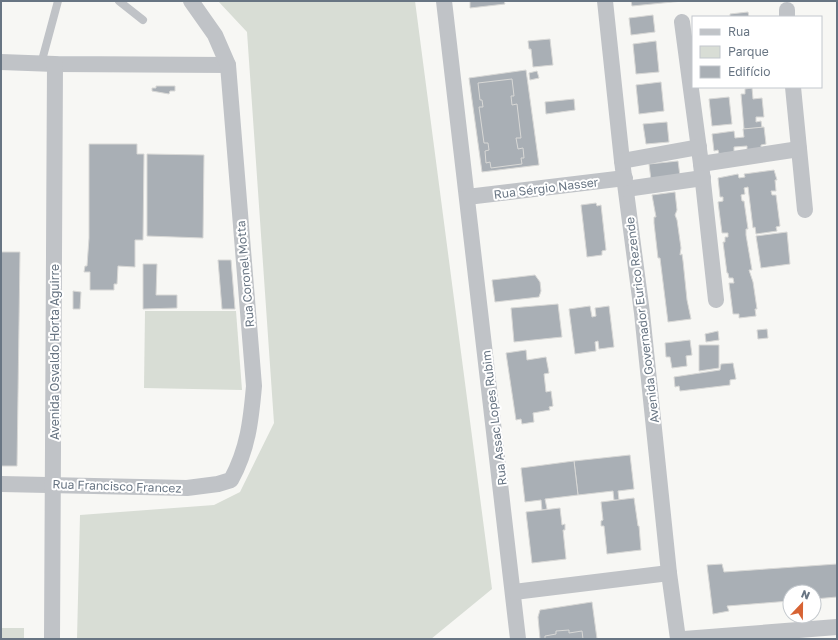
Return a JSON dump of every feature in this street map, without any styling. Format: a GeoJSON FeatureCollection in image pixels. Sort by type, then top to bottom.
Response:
{"type":"FeatureCollection","features":[{"type":"Feature","properties":{"kind":"street","name":"Rua Coronel Motta"},"geometry":{"type":"LineString","coordinates":[[191,1],[215,35],[228,65],[254,386],[249,436],[244,452],[231,480]]}},
{"type":"Feature","properties":{"kind":"street","name":"Rua Assac Lopes Rubim"},"geometry":{"type":"LineString","coordinates":[[444,1],[514,592],[518,639]]}},
{"type":"Feature","properties":{"kind":"street","name":"Avenida Governador Eurico Rezende"},"geometry":{"type":"LineString","coordinates":[[605,1],[622,161],[643,320],[669,573],[678,639]]}},
{"type":"Feature","properties":{"kind":"street"},"geometry":{"type":"LineString","coordinates":[[682,22],[702,171],[716,300]]}},
{"type":"Feature","properties":{"kind":"street"},"geometry":{"type":"LineString","coordinates":[[1,62],[48,64],[228,65]]}},
{"type":"Feature","properties":{"kind":"street","name":"Avenida Osvaldo Horta Aguirre"},"geometry":{"type":"LineString","coordinates":[[48,64],[54,484],[52,639]]}},
{"type":"Feature","properties":{"kind":"street"},"geometry":{"type":"LineString","coordinates":[[793,88],[805,210]]}},
{"type":"Feature","properties":{"kind":"street"},"geometry":{"type":"LineString","coordinates":[[622,161],[699,147]]}},
{"type":"Feature","properties":{"kind":"street","name":"Rua Sérgio Nasser"},"geometry":{"type":"LineString","coordinates":[[467,197],[625,184],[702,171],[799,149]]}},
{"type":"Feature","properties":{"kind":"street","name":"Rua Francisco Francez"},"geometry":{"type":"LineString","coordinates":[[1,484],[187,488],[218,484],[231,480]]}},
{"type":"Feature","properties":{"kind":"street"},"geometry":{"type":"LineString","coordinates":[[514,592],[669,573]]}},
{"type":"Feature","properties":{"kind":"street"},"geometry":{"type":"LineString","coordinates":[[684,639],[837,627]]}},
{"type":"Feature","properties":{"kind":"lane"},"geometry":{"type":"LineString","coordinates":[[48,64],[58,1]]}},
{"type":"Feature","properties":{"kind":"lane"},"geometry":{"type":"LineString","coordinates":[[119,1],[144,20]]}},
{"type":"Feature","properties":{"kind":"green space"},"geometry":{"type":"Polygon","coordinates":[[[218,1],[415,1],[492,589],[431,639],[77,639],[80,515],[214,505],[240,492],[274,423],[247,32],[218,1]]]}},
{"type":"Feature","properties":{"kind":"green space"},"geometry":{"type":"Polygon","coordinates":[[[145,311],[236,311],[242,390],[144,388],[145,311]]]}},
{"type":"Feature","properties":{"kind":"green space"},"geometry":{"type":"Polygon","coordinates":[[[1,628],[24,628],[24,639],[1,639],[1,628]]]}},
{"type":"Feature","properties":{"kind":"building"},"geometry":{"type":"Polygon","coordinates":[[[470,1],[504,1],[505,4],[470,8],[470,1]]]}},
{"type":"Feature","properties":{"kind":"building"},"geometry":{"type":"Polygon","coordinates":[[[631,1],[683,1],[632,6],[631,1]]]}},
{"type":"Feature","properties":{"kind":"building"},"geometry":{"type":"Polygon","coordinates":[[[748,12],[749,16],[730,16],[730,14],[748,12]]]}},
{"type":"Feature","properties":{"kind":"building"},"geometry":{"type":"Polygon","coordinates":[[[653,15],[655,32],[631,35],[629,18],[653,15]]]}},
{"type":"Feature","properties":{"kind":"building"},"geometry":{"type":"Polygon","coordinates":[[[550,39],[553,65],[533,67],[531,49],[529,49],[528,41],[550,39]]]}},
{"type":"Feature","properties":{"kind":"building"},"geometry":{"type":"Polygon","coordinates":[[[656,41],[659,72],[636,74],[633,44],[656,41]]]}},
{"type":"Feature","properties":{"kind":"building"},"geometry":{"type":"Polygon","coordinates":[[[526,70],[539,165],[482,172],[469,78],[526,70]]]}},
{"type":"Feature","properties":{"kind":"building"},"geometry":{"type":"Polygon","coordinates":[[[537,71],[539,78],[530,80],[529,73],[537,71]]]}},
{"type":"Feature","properties":{"kind":"building"},"geometry":{"type":"Polygon","coordinates":[[[512,79],[514,96],[511,96],[512,105],[517,104],[521,138],[516,138],[518,149],[523,148],[524,158],[521,158],[522,164],[491,168],[490,162],[486,163],[485,151],[489,150],[488,143],[484,143],[479,107],[483,107],[482,100],[480,100],[478,83],[512,79]]]}},
{"type":"Feature","properties":{"kind":"building"},"geometry":{"type":"Polygon","coordinates":[[[661,82],[664,111],[639,114],[636,85],[661,82]]]}},
{"type":"Feature","properties":{"kind":"building"},"geometry":{"type":"Polygon","coordinates":[[[156,86],[175,86],[175,91],[170,91],[169,94],[152,91],[152,88],[156,88],[156,86]]]}},
{"type":"Feature","properties":{"kind":"building"},"geometry":{"type":"Polygon","coordinates":[[[752,88],[753,99],[762,98],[764,117],[756,117],[756,122],[761,121],[762,128],[744,129],[741,94],[745,94],[745,89],[752,88]]]}},
{"type":"Feature","properties":{"kind":"building"},"geometry":{"type":"Polygon","coordinates":[[[729,97],[732,124],[712,126],[709,99],[729,97]]]}},
{"type":"Feature","properties":{"kind":"building"},"geometry":{"type":"Polygon","coordinates":[[[574,99],[575,110],[546,114],[545,102],[574,99]]]}},
{"type":"Feature","properties":{"kind":"building"},"geometry":{"type":"Polygon","coordinates":[[[667,122],[669,142],[646,144],[643,124],[667,122]]]}},
{"type":"Feature","properties":{"kind":"building"},"geometry":{"type":"Polygon","coordinates":[[[764,127],[766,144],[761,145],[761,148],[747,150],[747,146],[734,147],[734,152],[719,154],[718,150],[714,151],[712,134],[734,131],[735,138],[744,137],[743,129],[764,127]]]}},
{"type":"Feature","properties":{"kind":"building"},"geometry":{"type":"Polygon","coordinates":[[[89,144],[137,144],[137,154],[144,154],[143,240],[135,240],[135,267],[118,266],[117,284],[114,284],[114,290],[90,290],[90,272],[84,272],[85,266],[87,266],[89,238],[89,144]]]}},
{"type":"Feature","properties":{"kind":"building"},"geometry":{"type":"Polygon","coordinates":[[[147,154],[204,155],[203,238],[147,236],[147,154]]]}},
{"type":"Feature","properties":{"kind":"building"},"geometry":{"type":"Polygon","coordinates":[[[678,161],[680,176],[651,180],[649,164],[678,161]]]}},
{"type":"Feature","properties":{"kind":"building"},"geometry":{"type":"Polygon","coordinates":[[[774,170],[777,180],[775,180],[776,191],[771,191],[772,195],[776,195],[780,226],[776,227],[777,231],[756,234],[755,227],[753,228],[748,187],[744,188],[745,194],[741,195],[742,201],[744,201],[748,229],[746,229],[746,235],[752,270],[749,270],[753,282],[757,309],[755,309],[756,316],[739,318],[739,314],[733,314],[729,283],[734,283],[733,278],[729,278],[727,273],[723,242],[725,242],[725,237],[728,237],[728,233],[722,233],[718,202],[723,201],[723,197],[720,197],[718,178],[738,174],[739,178],[745,177],[744,174],[774,170]]]}},
{"type":"Feature","properties":{"kind":"building"},"geometry":{"type":"Polygon","coordinates":[[[675,192],[677,210],[675,215],[681,248],[680,255],[682,254],[687,300],[691,319],[668,322],[660,258],[658,258],[654,223],[654,217],[656,217],[652,195],[675,192]]]}},
{"type":"Feature","properties":{"kind":"building"},"geometry":{"type":"Polygon","coordinates":[[[596,203],[597,206],[601,205],[606,250],[602,251],[602,255],[587,257],[581,205],[596,203]]]}},
{"type":"Feature","properties":{"kind":"building"},"geometry":{"type":"Polygon","coordinates":[[[787,232],[790,264],[761,268],[756,236],[787,232]]]}},
{"type":"Feature","properties":{"kind":"building"},"geometry":{"type":"Polygon","coordinates":[[[1,252],[20,252],[17,466],[1,466],[1,252]]]}},
{"type":"Feature","properties":{"kind":"building"},"geometry":{"type":"Polygon","coordinates":[[[218,260],[231,260],[235,309],[222,309],[218,260]]]}},
{"type":"Feature","properties":{"kind":"building"},"geometry":{"type":"Polygon","coordinates":[[[143,264],[157,264],[156,295],[177,295],[177,308],[143,309],[143,264]]]}},
{"type":"Feature","properties":{"kind":"building"},"geometry":{"type":"Polygon","coordinates":[[[535,275],[540,282],[541,291],[539,297],[495,302],[492,280],[535,275]]]}},
{"type":"Feature","properties":{"kind":"building"},"geometry":{"type":"Polygon","coordinates":[[[73,291],[81,292],[80,309],[73,309],[73,291]]]}},
{"type":"Feature","properties":{"kind":"building"},"geometry":{"type":"Polygon","coordinates":[[[558,304],[562,337],[514,342],[511,308],[558,304]]]}},
{"type":"Feature","properties":{"kind":"building"},"geometry":{"type":"Polygon","coordinates":[[[590,306],[592,317],[596,316],[595,308],[609,306],[614,347],[599,349],[598,341],[595,342],[596,351],[575,354],[569,309],[590,306]]]}},
{"type":"Feature","properties":{"kind":"building"},"geometry":{"type":"Polygon","coordinates":[[[767,329],[768,338],[758,339],[757,330],[767,329]]]}},
{"type":"Feature","properties":{"kind":"building"},"geometry":{"type":"Polygon","coordinates":[[[718,331],[719,340],[706,342],[705,334],[718,331]]]}},
{"type":"Feature","properties":{"kind":"building"},"geometry":{"type":"Polygon","coordinates":[[[690,340],[692,355],[686,356],[687,366],[672,368],[670,357],[666,357],[665,343],[690,340]]]}},
{"type":"Feature","properties":{"kind":"building"},"geometry":{"type":"Polygon","coordinates":[[[699,345],[719,345],[719,368],[699,371],[699,345]]]}},
{"type":"Feature","properties":{"kind":"building"},"geometry":{"type":"Polygon","coordinates":[[[526,350],[527,360],[546,357],[549,373],[544,374],[546,392],[551,391],[553,406],[549,407],[550,410],[533,413],[534,422],[522,424],[521,419],[516,420],[506,353],[526,350]]]}},
{"type":"Feature","properties":{"kind":"building"},"geometry":{"type":"Polygon","coordinates":[[[733,363],[736,379],[730,380],[730,385],[680,391],[679,386],[675,387],[674,377],[720,370],[721,364],[733,363]]]}},
{"type":"Feature","properties":{"kind":"building"},"geometry":{"type":"Polygon","coordinates":[[[630,455],[634,489],[618,491],[619,500],[614,500],[613,491],[578,495],[574,461],[630,455]]]}},
{"type":"Feature","properties":{"kind":"building"},"geometry":{"type":"Polygon","coordinates":[[[574,461],[578,495],[545,499],[547,509],[542,510],[541,500],[525,502],[521,468],[574,461]]]}},
{"type":"Feature","properties":{"kind":"building"},"geometry":{"type":"Polygon","coordinates":[[[634,498],[639,526],[641,550],[607,554],[604,526],[601,526],[601,521],[603,520],[601,502],[634,498]]]}},
{"type":"Feature","properties":{"kind":"building"},"geometry":{"type":"Polygon","coordinates":[[[560,508],[562,525],[565,524],[565,530],[563,530],[566,559],[532,563],[526,512],[560,508]]]}},
{"type":"Feature","properties":{"kind":"building"},"geometry":{"type":"Polygon","coordinates":[[[722,564],[724,572],[837,564],[837,597],[822,598],[822,584],[782,584],[782,602],[727,606],[729,611],[713,614],[707,565],[722,564]]]}},
{"type":"Feature","properties":{"kind":"building"},"geometry":{"type":"Polygon","coordinates":[[[592,602],[597,639],[540,639],[538,617],[540,610],[592,602]]]}},
{"type":"Feature","properties":{"kind":"building"},"geometry":{"type":"Polygon","coordinates":[[[569,630],[569,633],[582,631],[583,639],[545,639],[545,636],[556,634],[556,631],[569,630]]]}}]}
